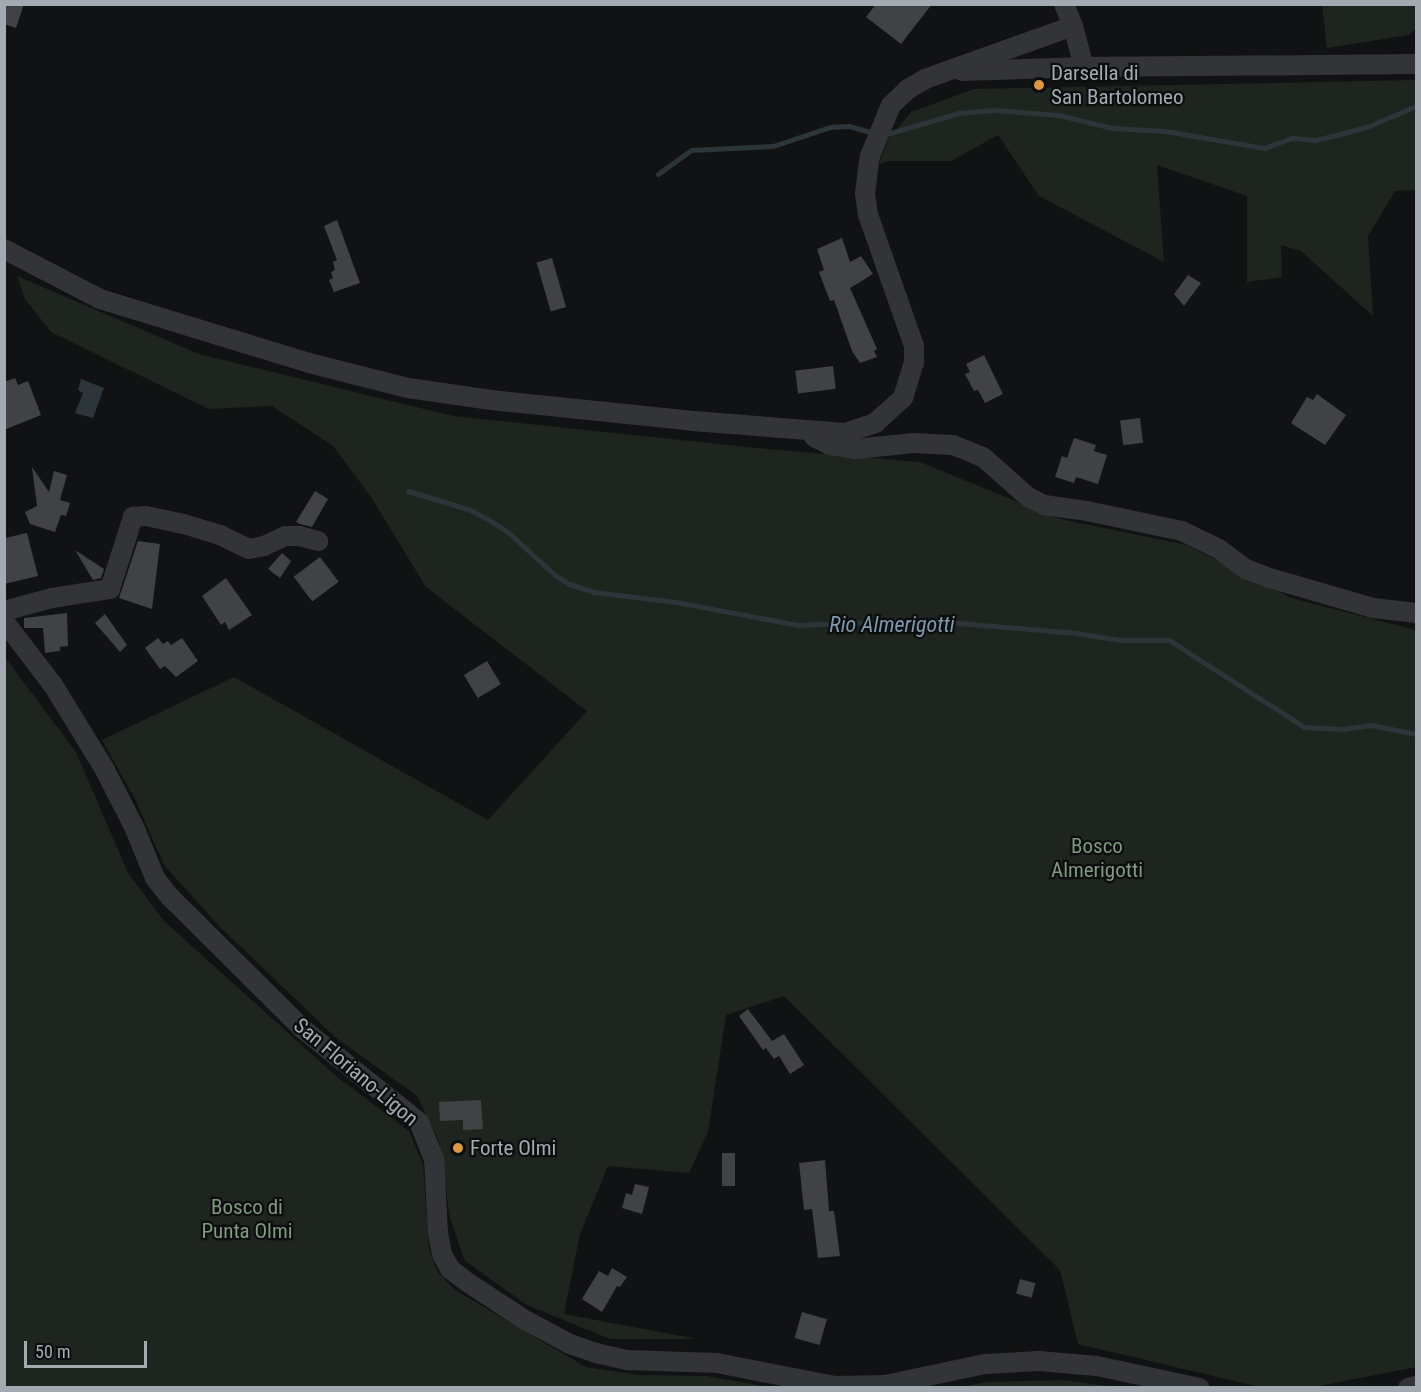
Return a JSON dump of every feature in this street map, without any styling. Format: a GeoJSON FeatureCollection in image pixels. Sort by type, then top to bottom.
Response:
{"type":"FeatureCollection","features":[{"type":"Feature","properties":{"kind":"street"},"geometry":{"type":"LineString","coordinates":[[1064,4],[1073,26],[1084,67]]}},
{"type":"Feature","properties":{"kind":"street"},"geometry":{"type":"LineString","coordinates":[[4,249],[100,299],[309,363],[408,388],[491,400],[844,433],[862,428],[889,412],[903,398],[910,382],[914,363],[914,346],[868,215],[866,194],[870,156],[891,105],[908,89],[944,71],[1073,26]]}},
{"type":"Feature","properties":{"kind":"street"},"geometry":{"type":"LineString","coordinates":[[944,71],[1084,67],[1416,64]]}},
{"type":"Feature","properties":{"kind":"street"},"geometry":{"type":"LineString","coordinates":[[798,430],[830,445],[855,449],[914,443],[953,445],[983,457],[1028,497],[1044,505],[1087,511],[1182,531],[1220,549],[1246,569],[1270,578],[1373,608],[1416,614]]}},
{"type":"Feature","properties":{"kind":"street"},"geometry":{"type":"LineString","coordinates":[[4,611],[52,598],[110,589],[133,518],[146,516],[184,524],[220,535],[249,549],[264,546],[285,536],[299,536],[318,541]]}},
{"type":"Feature","properties":{"kind":"street","name":"San Floriano-Ligon"},"geometry":{"type":"LineString","coordinates":[[4,621],[53,685],[105,770],[135,829],[155,878],[197,926],[304,1030],[419,1122],[434,1159],[441,1254],[450,1269],[525,1320],[570,1344],[627,1360],[717,1364],[769,1376],[834,1386],[885,1385],[985,1364],[1039,1361],[1097,1366],[1200,1388]]}},
{"type":"Feature","properties":{"kind":"street"},"geometry":{"type":"LineString","coordinates":[[1408,1388],[1416,1386]]}},
{"type":"Feature","properties":{"kind":"green space"},"geometry":{"type":"Polygon","coordinates":[[[1322,5],[1416,5],[1416,28],[1409,35],[1327,48],[1322,5]]]}},
{"type":"Feature","properties":{"kind":"green space"},"geometry":{"type":"Polygon","coordinates":[[[1416,80],[1416,190],[1395,191],[1368,236],[1373,316],[1301,251],[1281,245],[1282,277],[1247,282],[1247,196],[1157,165],[1164,262],[1039,196],[998,135],[951,161],[889,161],[879,164],[889,138],[911,112],[974,89],[1416,80]]]}},
{"type":"Feature","properties":{"kind":"green space","name":"Bosco Almerigotti"},"geometry":{"type":"Polygon","coordinates":[[[17,276],[199,354],[453,416],[757,448],[920,462],[1060,519],[1187,545],[1291,598],[1416,630],[1416,1367],[1314,1387],[1260,1387],[1078,1344],[1060,1270],[784,996],[726,1015],[708,1132],[689,1173],[608,1166],[580,1234],[564,1314],[697,1339],[610,1339],[527,1305],[465,1261],[450,1218],[439,1141],[417,1096],[336,1038],[219,926],[164,865],[135,799],[102,740],[234,677],[488,820],[587,711],[426,587],[371,497],[333,446],[272,406],[209,409],[51,332],[25,299],[17,276]]]}},
{"type":"Feature","properties":{"kind":"green space","name":"Bosco di Punta Olmi"},"geometry":{"type":"Polygon","coordinates":[[[4,656],[76,752],[128,873],[164,921],[336,1076],[409,1131],[423,1164],[429,1249],[437,1271],[455,1290],[586,1367],[640,1375],[707,1376],[769,1387],[5,1387],[4,656]]]}},
{"type":"Feature","properties":{"kind":"green space"},"geometry":{"type":"Polygon","coordinates":[[[1062,1380],[1117,1387],[961,1387],[986,1382],[1062,1380]]]}},
{"type":"Feature","properties":{"kind":"shaded area"},"geometry":{"type":"Polygon","coordinates":[[[81,379],[104,388],[93,418],[75,413],[83,393],[78,390],[81,379]]]}},
{"type":"Feature","properties":{"kind":"building"},"geometry":{"type":"Polygon","coordinates":[[[4,4],[24,4],[16,28],[4,24],[4,4]]]}},
{"type":"Feature","properties":{"kind":"building"},"geometry":{"type":"Polygon","coordinates":[[[876,4],[932,4],[901,44],[866,17],[876,4]]]}},
{"type":"Feature","properties":{"kind":"building"},"geometry":{"type":"Polygon","coordinates":[[[337,220],[360,283],[334,292],[329,280],[333,278],[331,272],[335,270],[333,262],[337,260],[324,226],[337,220]]]}},
{"type":"Feature","properties":{"kind":"building"},"geometry":{"type":"Polygon","coordinates":[[[842,238],[850,262],[861,256],[873,274],[850,288],[877,349],[874,351],[877,357],[860,363],[852,351],[834,300],[830,301],[819,272],[824,270],[817,249],[842,238]]]}},
{"type":"Feature","properties":{"kind":"building"},"geometry":{"type":"Polygon","coordinates":[[[552,258],[566,307],[551,311],[537,262],[552,258]]]}},
{"type":"Feature","properties":{"kind":"building"},"geometry":{"type":"Polygon","coordinates":[[[1188,275],[1201,283],[1184,306],[1174,294],[1188,275]]]}},
{"type":"Feature","properties":{"kind":"building"},"geometry":{"type":"Polygon","coordinates":[[[984,355],[1003,394],[985,403],[978,390],[974,391],[965,374],[970,372],[966,364],[984,355]]]}},
{"type":"Feature","properties":{"kind":"building"},"geometry":{"type":"Polygon","coordinates":[[[833,366],[836,389],[798,393],[795,371],[833,366]]]}},
{"type":"Feature","properties":{"kind":"building"},"geometry":{"type":"Polygon","coordinates":[[[15,378],[18,385],[28,381],[41,415],[4,430],[4,382],[15,378]]]}},
{"type":"Feature","properties":{"kind":"building"},"geometry":{"type":"Polygon","coordinates":[[[1317,394],[1346,415],[1325,445],[1291,423],[1307,397],[1313,400],[1317,394]]]}},
{"type":"Feature","properties":{"kind":"building"},"geometry":{"type":"Polygon","coordinates":[[[1140,418],[1143,443],[1123,445],[1120,420],[1140,418]]]}},
{"type":"Feature","properties":{"kind":"building"},"geometry":{"type":"Polygon","coordinates":[[[1074,438],[1096,445],[1094,451],[1107,455],[1098,484],[1076,477],[1074,483],[1055,477],[1062,456],[1067,458],[1074,438]]]}},
{"type":"Feature","properties":{"kind":"building"},"geometry":{"type":"Polygon","coordinates":[[[32,467],[49,492],[54,471],[67,475],[60,500],[70,503],[66,516],[61,515],[55,532],[30,524],[25,512],[37,506],[32,467]]]}},
{"type":"Feature","properties":{"kind":"building"},"geometry":{"type":"Polygon","coordinates":[[[315,491],[328,499],[312,527],[296,522],[315,491]]]}},
{"type":"Feature","properties":{"kind":"building"},"geometry":{"type":"Polygon","coordinates":[[[27,533],[38,576],[4,584],[5,538],[27,533]]]}},
{"type":"Feature","properties":{"kind":"building"},"geometry":{"type":"Polygon","coordinates":[[[138,541],[160,544],[152,609],[119,598],[138,541]]]}},
{"type":"Feature","properties":{"kind":"building"},"geometry":{"type":"Polygon","coordinates":[[[75,550],[104,569],[101,578],[93,580],[75,550]]]}},
{"type":"Feature","properties":{"kind":"building"},"geometry":{"type":"Polygon","coordinates":[[[282,553],[291,561],[280,578],[268,569],[282,553]]]}},
{"type":"Feature","properties":{"kind":"building"},"geometry":{"type":"Polygon","coordinates":[[[320,557],[339,582],[312,602],[294,577],[320,557]]]}},
{"type":"Feature","properties":{"kind":"building"},"geometry":{"type":"Polygon","coordinates":[[[226,578],[252,615],[229,630],[225,622],[221,625],[202,596],[226,578]]]}},
{"type":"Feature","properties":{"kind":"building"},"geometry":{"type":"Polygon","coordinates":[[[67,613],[68,646],[60,647],[60,651],[45,653],[43,628],[24,628],[24,618],[67,613]]]}},
{"type":"Feature","properties":{"kind":"building"},"geometry":{"type":"Polygon","coordinates":[[[105,614],[127,645],[120,652],[95,623],[105,614]]]}},
{"type":"Feature","properties":{"kind":"building"},"geometry":{"type":"Polygon","coordinates":[[[158,638],[163,644],[168,641],[171,645],[182,638],[198,661],[176,677],[165,666],[160,669],[145,648],[158,638]]]}},
{"type":"Feature","properties":{"kind":"building"},"geometry":{"type":"Polygon","coordinates":[[[487,661],[501,684],[478,698],[464,675],[487,661]]]}},
{"type":"Feature","properties":{"kind":"building"},"geometry":{"type":"Polygon","coordinates":[[[748,1009],[772,1041],[784,1034],[804,1065],[790,1074],[779,1056],[774,1059],[766,1048],[763,1050],[739,1016],[748,1009]]]}},
{"type":"Feature","properties":{"kind":"building"},"geometry":{"type":"Polygon","coordinates":[[[481,1100],[483,1129],[463,1130],[463,1120],[440,1121],[439,1102],[481,1100]]]}},
{"type":"Feature","properties":{"kind":"building"},"geometry":{"type":"Polygon","coordinates":[[[722,1153],[735,1153],[735,1186],[722,1186],[722,1153]]]}},
{"type":"Feature","properties":{"kind":"building"},"geometry":{"type":"Polygon","coordinates":[[[825,1160],[829,1211],[834,1211],[840,1256],[818,1258],[812,1209],[804,1210],[799,1163],[825,1160]]]}},
{"type":"Feature","properties":{"kind":"building"},"geometry":{"type":"Polygon","coordinates":[[[635,1184],[649,1187],[642,1214],[622,1208],[626,1193],[632,1195],[635,1184]]]}},
{"type":"Feature","properties":{"kind":"building"},"geometry":{"type":"Polygon","coordinates":[[[612,1268],[627,1277],[620,1287],[617,1286],[602,1312],[582,1299],[599,1271],[608,1276],[612,1268]]]}},
{"type":"Feature","properties":{"kind":"building"},"geometry":{"type":"Polygon","coordinates":[[[1020,1279],[1035,1283],[1032,1298],[1016,1293],[1020,1279]]]}},
{"type":"Feature","properties":{"kind":"building"},"geometry":{"type":"Polygon","coordinates":[[[802,1312],[827,1319],[820,1345],[795,1338],[802,1312]]]}},
{"type":"Feature","properties":{"kind":"waterway"},"geometry":{"type":"LineString","coordinates":[[890,133],[959,113],[993,110],[1059,115],[1112,128],[1165,131],[1264,148],[1292,138],[1315,140],[1369,126],[1416,106]]}},
{"type":"Feature","properties":{"kind":"waterway"},"geometry":{"type":"LineString","coordinates":[[658,174],[691,150],[773,146],[830,127],[849,126],[867,131]]}},
{"type":"Feature","properties":{"kind":"waterway","name":"Rio Almerigotti"},"geometry":{"type":"LineString","coordinates":[[408,491],[468,509],[486,518],[509,533],[556,576],[569,584],[593,592],[676,602],[798,625],[922,620],[1076,633],[1120,640],[1169,640],[1304,727],[1342,729],[1371,725],[1416,734]]}},
{"type":"Feature","properties":{"kind":"place","name":"Darsella di San Bartolomeo"},"geometry":{"type":"Point","coordinates":[1039,85]}},
{"type":"Feature","properties":{"kind":"place","name":"Forte Olmi"},"geometry":{"type":"Point","coordinates":[458,1148]}}]}
